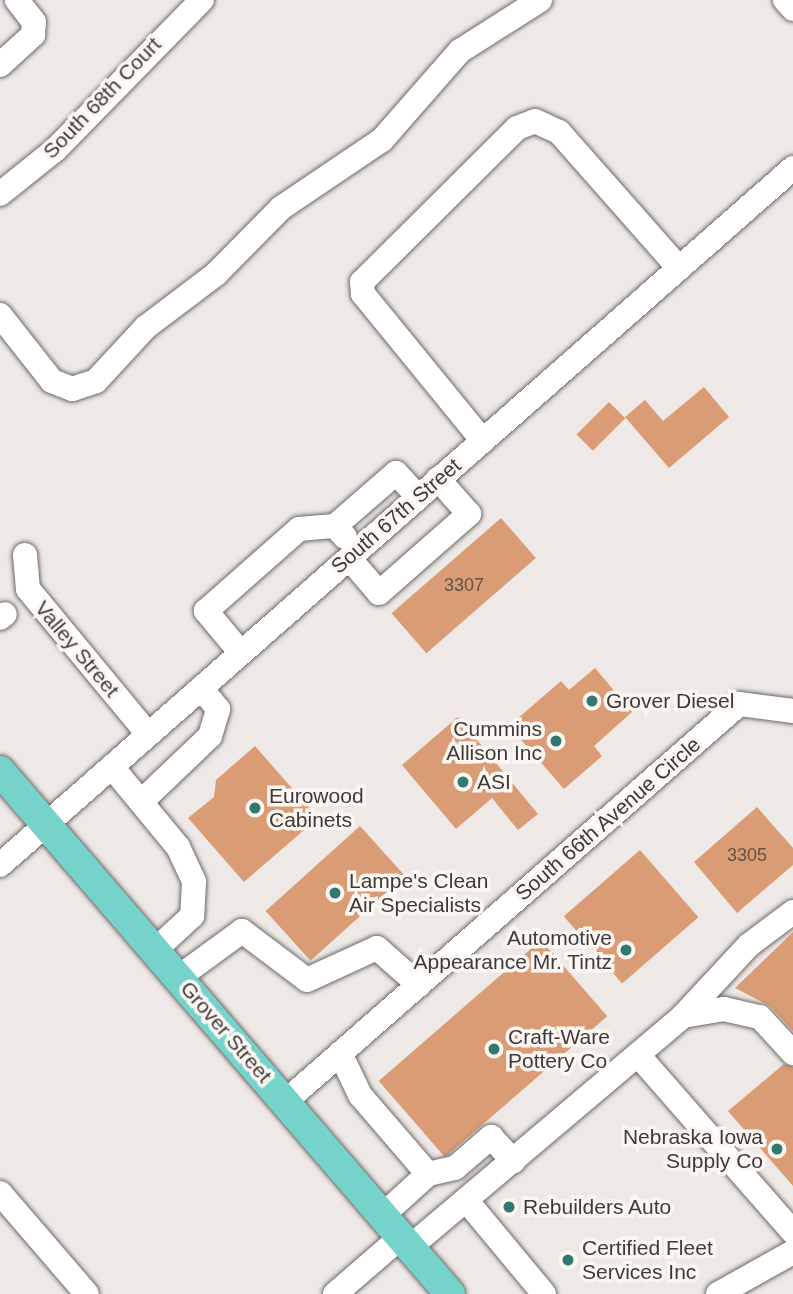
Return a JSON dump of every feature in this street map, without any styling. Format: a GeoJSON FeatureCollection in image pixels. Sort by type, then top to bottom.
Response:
{"type":"FeatureCollection","features":[{"type":"Feature","properties":{"kind":"main road","name":"Grover Street"},"geometry":{"type":"LineString","coordinates":[[0,771],[450,1294]]}},
{"type":"Feature","properties":{"kind":"street"},"geometry":{"type":"LineString","coordinates":[[0,65],[33,35],[34,22],[18,0]]}},
{"type":"Feature","properties":{"kind":"street","name":"South 68th Court"},"geometry":{"type":"LineString","coordinates":[[0,194],[55,150],[202,0]]}},
{"type":"Feature","properties":{"kind":"street"},"geometry":{"type":"LineString","coordinates":[[2,318],[52,381],[72,389],[96,381],[146,327],[216,275],[281,208],[382,140],[460,51],[540,0]]}},
{"type":"Feature","properties":{"kind":"street"},"geometry":{"type":"LineString","coordinates":[[785,0],[793,9]]}},
{"type":"Feature","properties":{"kind":"street"},"geometry":{"type":"LineString","coordinates":[[483,440],[363,294],[362,282],[516,128],[535,121],[559,132],[679,268]]}},
{"type":"Feature","properties":{"kind":"street","name":"South 67th Street"},"geometry":{"type":"LineString","coordinates":[[0,865],[793,168]]}},
{"type":"Feature","properties":{"kind":"street"},"geometry":{"type":"LineString","coordinates":[[241,653],[206,611],[299,529],[335,526],[396,473],[418,497]]}},
{"type":"Feature","properties":{"kind":"street"},"geometry":{"type":"LineString","coordinates":[[335,526],[379,593],[469,514],[438,480]]}},
{"type":"Feature","properties":{"kind":"street","name":"Valley Street"},"geometry":{"type":"LineString","coordinates":[[25,555],[28,589],[148,734]]}},
{"type":"Feature","properties":{"kind":"street"},"geometry":{"type":"LineString","coordinates":[[142,801],[210,736],[218,709],[201,688]]}},
{"type":"Feature","properties":{"kind":"street","name":"South 66th Avenue Circle"},"geometry":{"type":"LineString","coordinates":[[286,1101],[739,704],[793,711]]}},
{"type":"Feature","properties":{"kind":"street"},"geometry":{"type":"LineString","coordinates":[[112,767],[142,801],[189,866],[196,896],[192,916],[155,950]]}},
{"type":"Feature","properties":{"kind":"street"},"geometry":{"type":"LineString","coordinates":[[335,1294],[398,1233],[466,1200],[513,1161],[683,1016],[749,945],[793,912]]}},
{"type":"Feature","properties":{"kind":"street"},"geometry":{"type":"LineString","coordinates":[[179,978],[242,931],[307,980],[377,948],[419,985]]}},
{"type":"Feature","properties":{"kind":"street"},"geometry":{"type":"LineString","coordinates":[[683,1016],[724,1009],[760,1017],[793,1053]]}},
{"type":"Feature","properties":{"kind":"street"},"geometry":{"type":"LineString","coordinates":[[340,1053],[360,1095],[428,1174]]}},
{"type":"Feature","properties":{"kind":"street"},"geometry":{"type":"LineString","coordinates":[[638,1055],[793,1232]]}},
{"type":"Feature","properties":{"kind":"street"},"geometry":{"type":"LineString","coordinates":[[428,1174],[455,1168],[491,1137],[513,1161]]}},
{"type":"Feature","properties":{"kind":"street"},"geometry":{"type":"LineString","coordinates":[[398,1233],[428,1174]]}},
{"type":"Feature","properties":{"kind":"street"},"geometry":{"type":"LineString","coordinates":[[0,1193],[87,1294]]}},
{"type":"Feature","properties":{"kind":"street"},"geometry":{"type":"LineString","coordinates":[[466,1200],[544,1294]]}},
{"type":"Feature","properties":{"kind":"street"},"geometry":{"type":"LineString","coordinates":[[718,1294],[793,1252]]}},
{"type":"Feature","properties":{"kind":"building"},"geometry":{"type":"Polygon","coordinates":[[[704,387],[729,417],[669,468],[625,417],[645,400],[663,421],[704,387]]]}},
{"type":"Feature","properties":{"kind":"building"},"geometry":{"type":"Polygon","coordinates":[[[609,402],[625,418],[593,451],[576,435],[609,402]]]}},
{"type":"Feature","properties":{"kind":"building"},"geometry":{"type":"Polygon","coordinates":[[[501,518],[536,558],[426,653],[392,613],[501,518]]]}},
{"type":"Feature","properties":{"kind":"building"},"geometry":{"type":"Polygon","coordinates":[[[595,668],[632,712],[594,746],[602,756],[564,789],[509,726],[561,681],[569,690],[595,668]]]}},
{"type":"Feature","properties":{"kind":"building","name":"ASI"},"geometry":{"type":"Polygon","coordinates":[[[458,717],[538,814],[518,830],[492,798],[456,829],[402,765],[458,717]]]}},
{"type":"Feature","properties":{"kind":"building","name":"Eurowood Cabinets"},"geometry":{"type":"Polygon","coordinates":[[[255,746],[318,818],[244,882],[188,818],[214,797],[216,780],[255,746]]]}},
{"type":"Feature","properties":{"kind":"building"},"geometry":{"type":"Polygon","coordinates":[[[757,807],[793,848],[793,865],[737,913],[694,862],[757,807]]]}},
{"type":"Feature","properties":{"kind":"building","name":"Lampe's Clean Air Specialists"},"geometry":{"type":"Polygon","coordinates":[[[360,826],[405,876],[310,961],[266,911],[360,826]]]}},
{"type":"Feature","properties":{"kind":"building","name":"Automotive Appearance Mr. Tintz"},"geometry":{"type":"Polygon","coordinates":[[[640,850],[698,917],[622,983],[564,916],[640,850]]]}},
{"type":"Feature","properties":{"kind":"building"},"geometry":{"type":"Polygon","coordinates":[[[793,932],[793,1031],[770,1006],[735,988],[793,932]]]}},
{"type":"Feature","properties":{"kind":"building","name":"Craft-Ware Pottery Co"},"geometry":{"type":"Polygon","coordinates":[[[541,940],[607,1016],[445,1157],[379,1081],[541,940]]]}},
{"type":"Feature","properties":{"kind":"building","name":"Nebraska Iowa Supply Co"},"geometry":{"type":"Polygon","coordinates":[[[784,1064],[793,1067],[793,1186],[728,1111],[784,1064]]]}},
{"type":"Feature","properties":{"kind":"place","name":"Grover Diesel"},"geometry":{"type":"Point","coordinates":[592,701]}},
{"type":"Feature","properties":{"kind":"place","name":"Cummins Allison Inc"},"geometry":{"type":"Point","coordinates":[556,741]}},
{"type":"Feature","properties":{"kind":"place","name":"ASI"},"geometry":{"type":"Point","coordinates":[463,782]}},
{"type":"Feature","properties":{"kind":"place","name":"Eurowood Cabinets"},"geometry":{"type":"Point","coordinates":[255,808]}},
{"type":"Feature","properties":{"kind":"place","name":"Lampe's Clean Air Specialists"},"geometry":{"type":"Point","coordinates":[335,893]}},
{"type":"Feature","properties":{"kind":"place","name":"Automotive Appearance Mr. Tintz"},"geometry":{"type":"Point","coordinates":[626,950]}},
{"type":"Feature","properties":{"kind":"place","name":"Craft-Ware Pottery Co"},"geometry":{"type":"Point","coordinates":[494,1049]}},
{"type":"Feature","properties":{"kind":"place","name":"Nebraska Iowa Supply Co"},"geometry":{"type":"Point","coordinates":[777,1149]}},
{"type":"Feature","properties":{"kind":"place","name":"Rebuilders Auto"},"geometry":{"type":"Point","coordinates":[509,1207]}},
{"type":"Feature","properties":{"kind":"place","name":"Certified Fleet Services Inc"},"geometry":{"type":"Point","coordinates":[568,1260]}}]}
